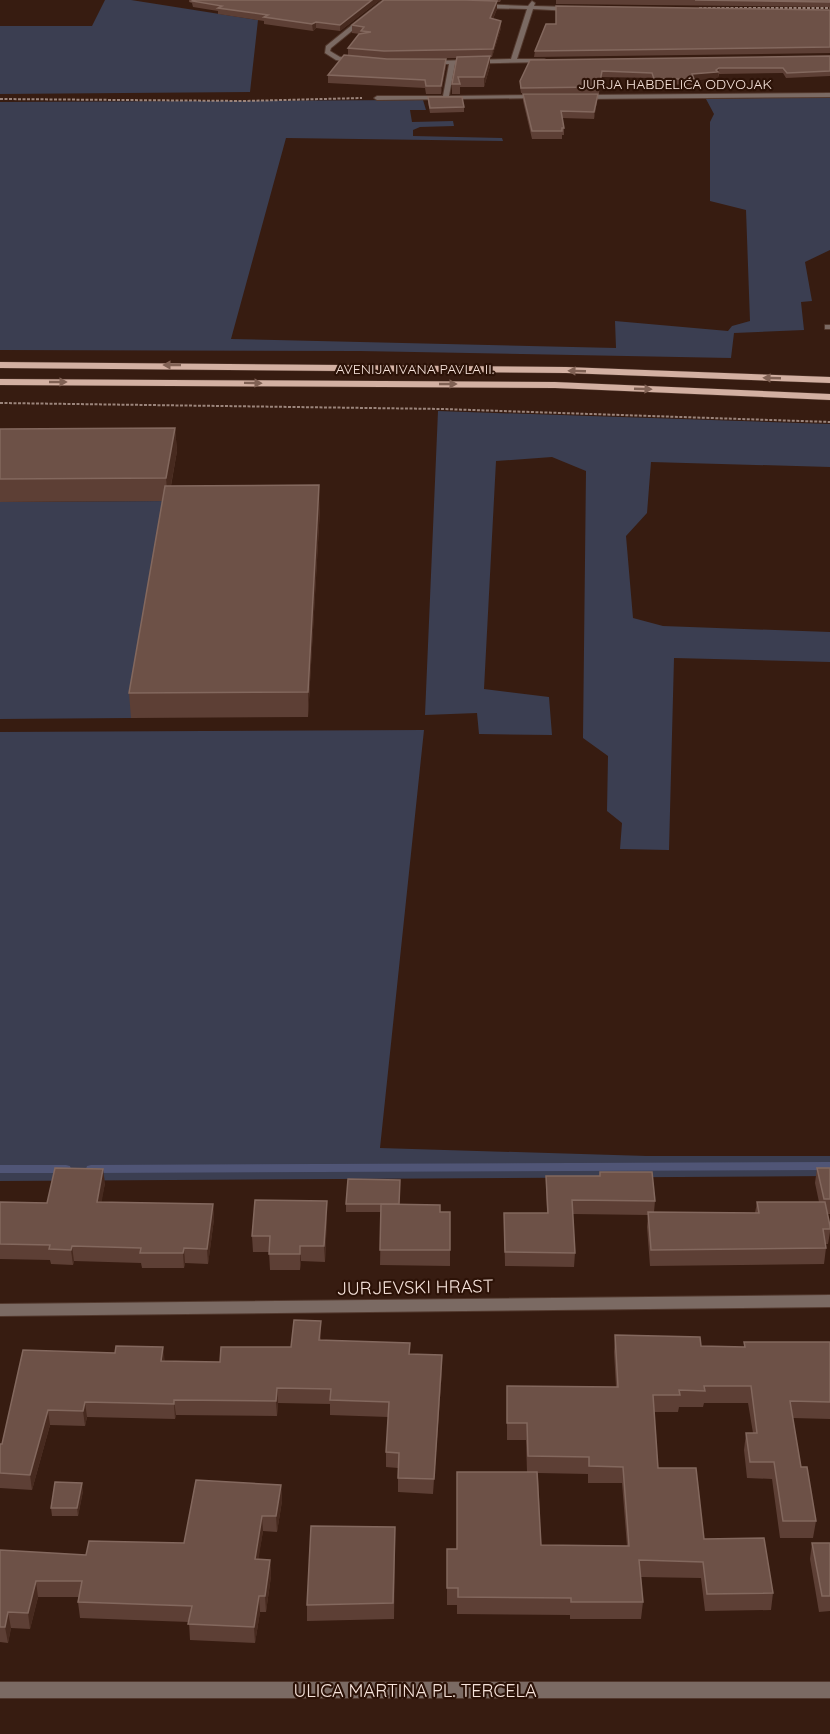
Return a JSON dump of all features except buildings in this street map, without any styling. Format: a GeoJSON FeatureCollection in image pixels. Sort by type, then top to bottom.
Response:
{"type":"FeatureCollection","features":[{"type":"Feature","properties":{"kind":"main road","name":"AVENIJA IVANA PAVLA II."},"geometry":{"type":"LineString","coordinates":[[0,365],[567,370],[830,380]]}},
{"type":"Feature","properties":{"kind":"main road","name":"AVENIJA IVANA PAVLA II."},"geometry":{"type":"LineString","coordinates":[[0,382],[555,385],[830,397]]}},
{"type":"Feature","properties":{"kind":"street"},"geometry":{"type":"LineString","coordinates":[[360,62],[338,59],[329,55],[327,50],[387,0]]}},
{"type":"Feature","properties":{"kind":"street"},"geometry":{"type":"LineString","coordinates":[[513,62],[532,0]]}},
{"type":"Feature","properties":{"kind":"street"},"geometry":{"type":"LineString","coordinates":[[472,5],[582,9]]}},
{"type":"Feature","properties":{"kind":"street"},"geometry":{"type":"LineString","coordinates":[[418,62],[548,61]]}},
{"type":"Feature","properties":{"kind":"street"},"geometry":{"type":"LineString","coordinates":[[446,97],[452,62]]}},
{"type":"Feature","properties":{"kind":"street","name":"JURJA HABDELIĆA ODVOJAK"},"geometry":{"type":"LineString","coordinates":[[573,97],[830,95]]}},
{"type":"Feature","properties":{"kind":"street"},"geometry":{"type":"LineString","coordinates":[[377,98],[550,97]]}},
{"type":"Feature","properties":{"kind":"street","name":"JURJEVSKI HRAST"},"geometry":{"type":"LineString","coordinates":[[0,1310],[830,1301]]}},
{"type":"Feature","properties":{"kind":"street","name":"ULICA MARTINA PL. TERCELA"},"geometry":{"type":"LineString","coordinates":[[0,1690],[830,1690]]}},
{"type":"Feature","properties":{"kind":"path"},"geometry":{"type":"LineString","coordinates":[[694,8],[830,8]]}},
{"type":"Feature","properties":{"kind":"path"},"geometry":{"type":"LineString","coordinates":[[0,99],[243,101],[377,98]]}},
{"type":"Feature","properties":{"kind":"path"},"geometry":{"type":"LineString","coordinates":[[0,403],[442,409],[830,422]]}},
{"type":"Feature","properties":{"kind":"shaded area"},"geometry":{"type":"Polygon","coordinates":[[[105,0],[131,0],[258,20],[250,92],[0,94],[0,26],[92,26],[105,0]]]}},
{"type":"Feature","properties":{"kind":"shaded area"},"geometry":{"type":"Polygon","coordinates":[[[830,97],[830,250],[805,262],[812,301],[801,302],[804,330],[734,333],[731,358],[359,351],[0,350],[0,102],[423,100],[426,110],[410,110],[412,122],[453,121],[454,126],[420,127],[413,130],[413,136],[502,138],[503,141],[286,138],[231,339],[616,348],[615,321],[728,331],[732,326],[750,321],[746,210],[710,201],[710,122],[714,114],[706,99],[830,97]]]}},
{"type":"Feature","properties":{"kind":"shaded area"},"geometry":{"type":"Polygon","coordinates":[[[438,411],[830,424],[830,467],[651,462],[647,513],[626,536],[633,618],[663,626],[830,632],[830,662],[674,658],[669,850],[620,849],[622,823],[607,811],[608,756],[583,738],[586,471],[552,457],[496,461],[484,689],[549,697],[552,735],[479,734],[477,713],[425,715],[438,411]]]}},
{"type":"Feature","properties":{"kind":"shaded area"},"geometry":{"type":"Polygon","coordinates":[[[168,501],[131,718],[0,719],[0,502],[168,501]]]}},
{"type":"Feature","properties":{"kind":"shaded area"},"geometry":{"type":"Polygon","coordinates":[[[424,730],[380,1148],[647,1156],[830,1156],[830,1176],[0,1181],[0,732],[424,730]]]}},
{"type":"Feature","properties":{"kind":"waterway"},"geometry":{"type":"LineString","coordinates":[[91,1169],[830,1166]]}},
{"type":"Feature","properties":{"kind":"waterway"},"geometry":{"type":"LineString","coordinates":[[0,1169],[66,1169]]}}]}
